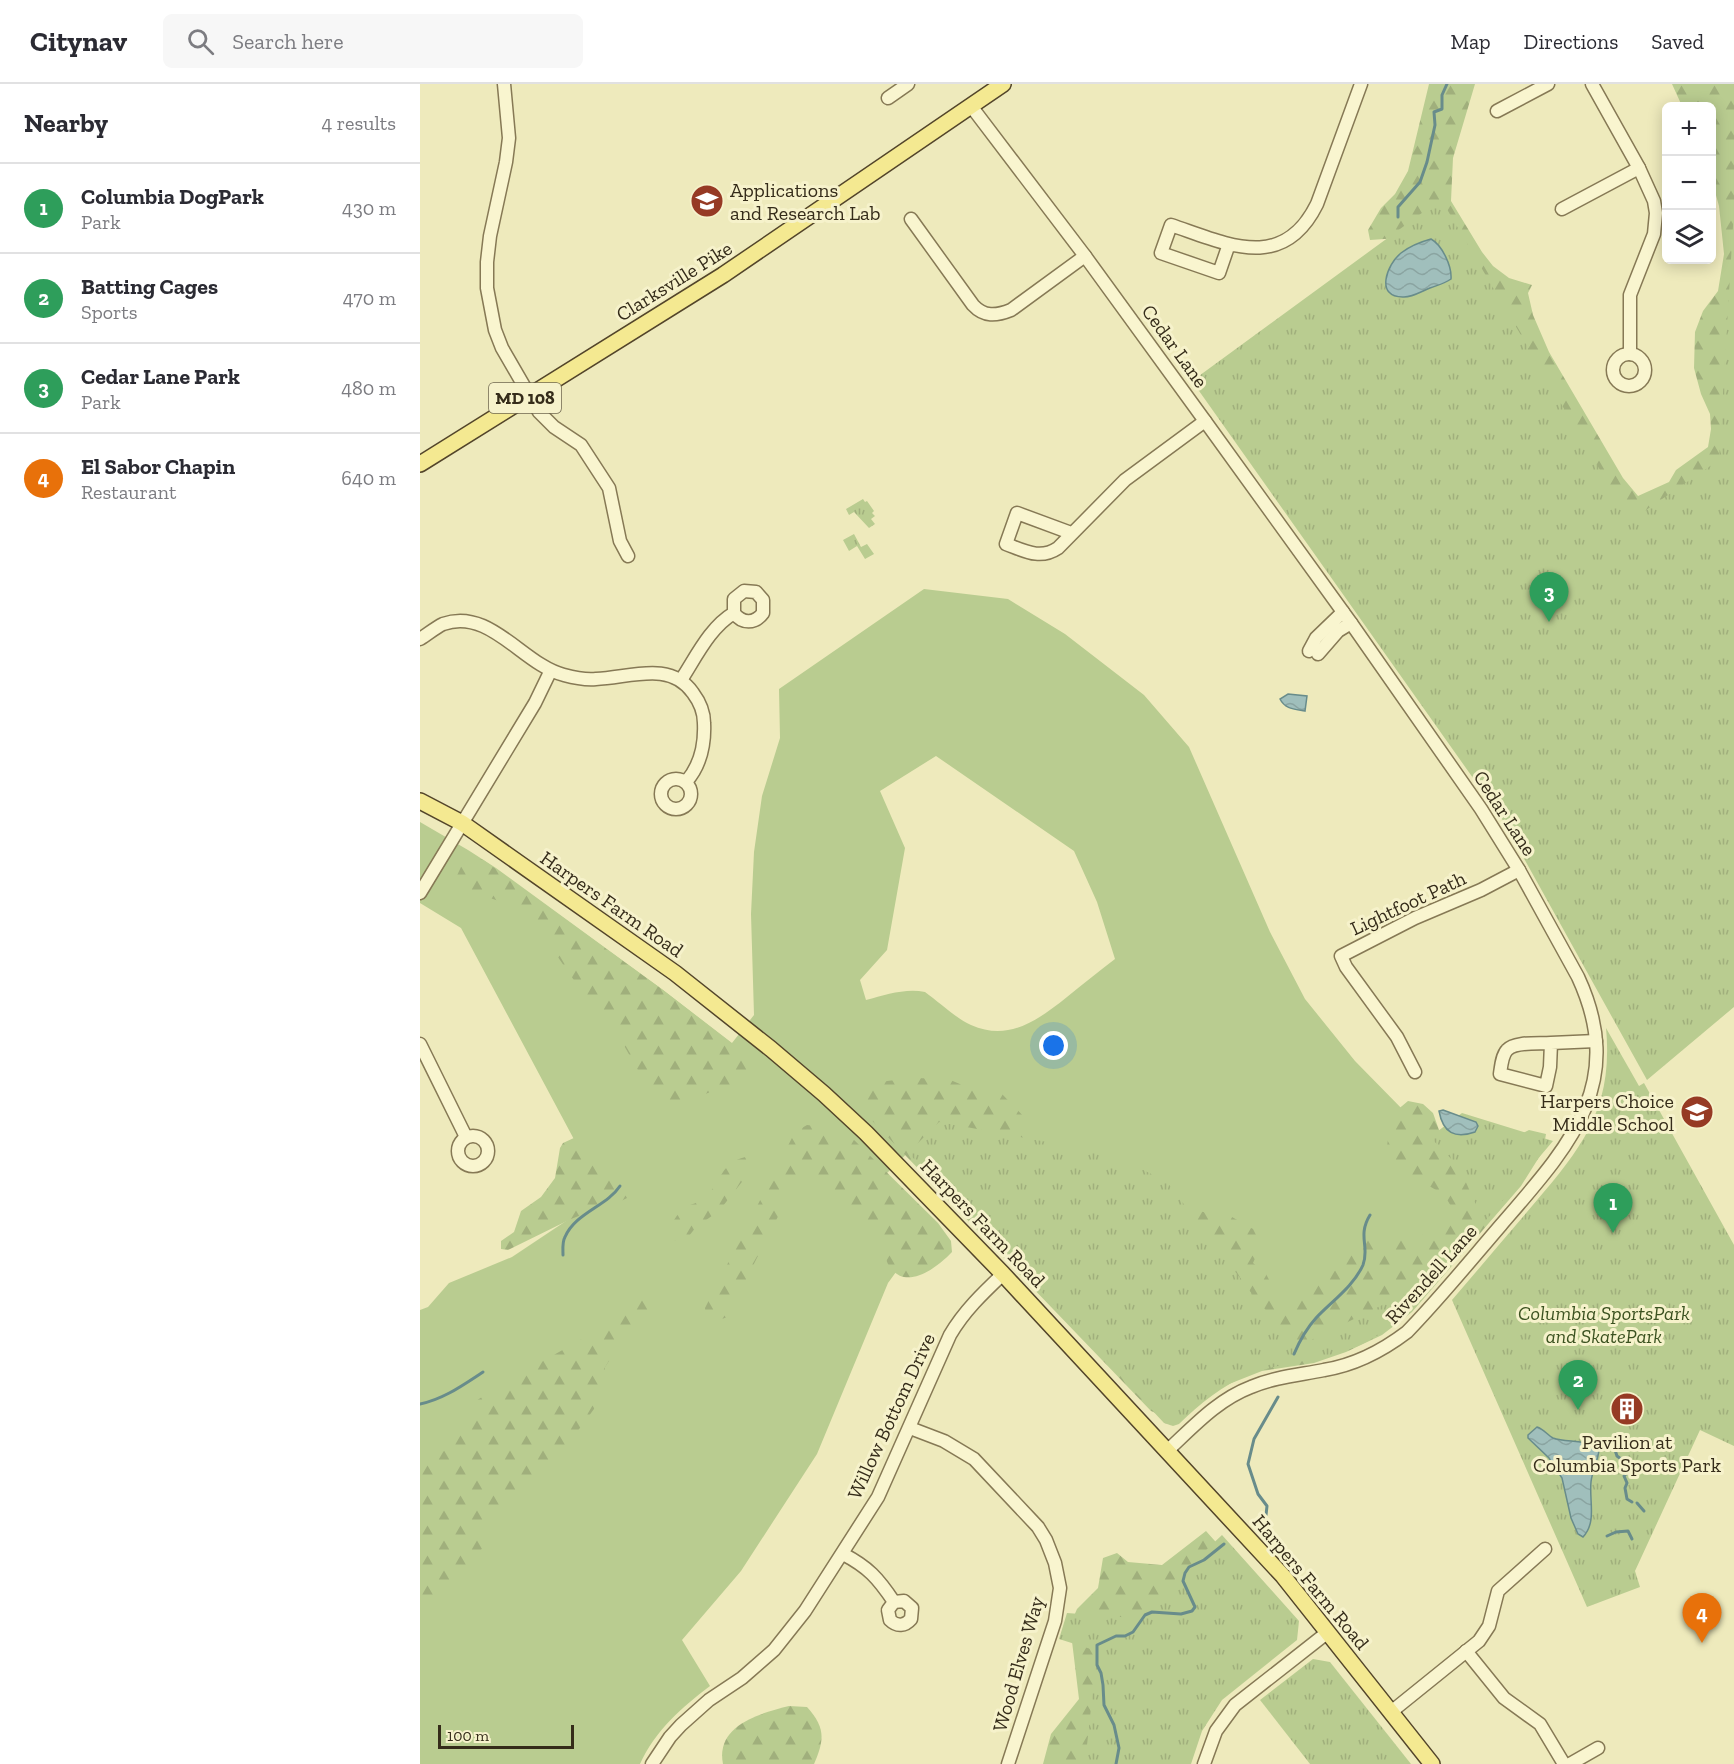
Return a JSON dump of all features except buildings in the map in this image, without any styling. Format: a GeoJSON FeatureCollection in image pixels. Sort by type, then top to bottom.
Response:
{"type":"FeatureCollection","features":[{"type":"Feature","properties":{"kind":"main road","name":"Clarksville Pike"},"geometry":{"type":"LineString","coordinates":[[420,464],[731,271],[1003,84]]}},
{"type":"Feature","properties":{"kind":"main road","name":"Harpers Farm Road"},"geometry":{"type":"LineString","coordinates":[[420,801],[462,824],[675,973],[771,1049],[866,1133],[1003,1274],[1283,1576],[1431,1764]]}},
{"type":"Feature","properties":{"kind":"street"},"geometry":{"type":"LineString","coordinates":[[504,84],[509,138],[490,236],[487,288],[490,310],[499,339],[547,422],[581,445],[598,469],[612,495],[620,541],[628,556]]}},
{"type":"Feature","properties":{"kind":"street"},"geometry":{"type":"LineString","coordinates":[[888,98],[908,84]]}},
{"type":"Feature","properties":{"kind":"street"},"geometry":{"type":"LineString","coordinates":[[1229,244],[1219,273],[1161,253],[1171,225],[1229,244],[1250,248],[1264,248],[1292,238],[1302,229],[1317,204],[1361,84]]}},
{"type":"Feature","properties":{"kind":"street"},"geometry":{"type":"LineString","coordinates":[[1497,111],[1548,84]]}},
{"type":"Feature","properties":{"kind":"street"},"geometry":{"type":"LineString","coordinates":[[1592,84],[1651,191],[1656,213],[1654,234],[1630,295],[1629,354]]}},
{"type":"Feature","properties":{"kind":"street","name":"Cedar Lane"},"geometry":{"type":"LineString","coordinates":[[971,106],[1205,421],[1351,623],[1481,809],[1519,870],[1586,994],[1592,1012],[1596,1041]]}},
{"type":"Feature","properties":{"kind":"street"},"geometry":{"type":"LineString","coordinates":[[1562,209],[1638,168]]}},
{"type":"Feature","properties":{"kind":"street"},"geometry":{"type":"LineString","coordinates":[[911,219],[973,305],[979,312],[989,315],[999,315],[1011,310],[1084,256]]}},
{"type":"Feature","properties":{"kind":"street"},"geometry":{"type":"LineString","coordinates":[[1071,533],[1017,513],[1006,544],[1045,555],[1058,548],[1125,480],[1205,421]]}},
{"type":"Feature","properties":{"kind":"street"},"geometry":{"type":"LineString","coordinates":[[1343,612],[1316,638],[1313,652],[1351,623]]}},
{"type":"Feature","properties":{"kind":"street"},"geometry":{"type":"LineString","coordinates":[[681,680],[715,627],[724,618],[734,613]]}},
{"type":"Feature","properties":{"kind":"street"},"geometry":{"type":"LineString","coordinates":[[420,639],[441,625],[462,621],[488,628],[550,672],[594,679],[660,673],[681,680],[696,696],[704,716],[699,763],[686,782]]}},
{"type":"Feature","properties":{"kind":"street"},"geometry":{"type":"LineString","coordinates":[[420,893],[535,703],[550,672]]}},
{"type":"Feature","properties":{"kind":"street","name":"Lightfoot Path"},"geometry":{"type":"LineString","coordinates":[[1415,1072],[1397,1036],[1346,967],[1341,956],[1415,918],[1481,890],[1519,870]]}},
{"type":"Feature","properties":{"kind":"street"},"geometry":{"type":"LineString","coordinates":[[1551,1043],[1546,1086],[1500,1074],[1508,1048],[1517,1045],[1551,1043],[1596,1041]]}},
{"type":"Feature","properties":{"kind":"street","name":"Rivendell Lane"},"geometry":{"type":"LineString","coordinates":[[1167,1451],[1215,1407],[1239,1392],[1268,1381],[1355,1362],[1381,1351],[1407,1332],[1546,1172],[1572,1136],[1591,1095],[1596,1070],[1596,1041]]}},
{"type":"Feature","properties":{"kind":"street"},"geometry":{"type":"LineString","coordinates":[[420,1044],[466,1137]]}},
{"type":"Feature","properties":{"kind":"street","name":"Willow Bottom Drive"},"geometry":{"type":"LineString","coordinates":[[652,1764],[670,1737],[693,1713],[774,1650],[805,1611],[878,1497],[950,1335],[960,1318],[1003,1274]]}},
{"type":"Feature","properties":{"kind":"street","name":"Wood Elves Way"},"geometry":{"type":"LineString","coordinates":[[910,1428],[944,1441],[974,1459],[1038,1527],[1055,1563],[1060,1588],[1055,1621],[1008,1764]]}},
{"type":"Feature","properties":{"kind":"street"},"geometry":{"type":"LineString","coordinates":[[1391,1712],[1485,1634],[1498,1591],[1545,1549]]}},
{"type":"Feature","properties":{"kind":"street"},"geometry":{"type":"LineString","coordinates":[[843,1554],[869,1570],[894,1602]]}},
{"type":"Feature","properties":{"kind":"street"},"geometry":{"type":"LineString","coordinates":[[1204,1764],[1216,1731],[1235,1705],[1328,1632]]}},
{"type":"Feature","properties":{"kind":"street"},"geometry":{"type":"LineString","coordinates":[[1466,1651],[1504,1698],[1540,1724],[1564,1764]]}},
{"type":"Feature","properties":{"kind":"street"},"geometry":{"type":"LineString","coordinates":[[1570,1764],[1598,1748]]}},
{"type":"Feature","properties":{"kind":"green space"},"geometry":{"type":"Polygon","coordinates":[[[1429,84],[1475,84],[1453,158],[1451,201],[1493,266],[1509,278],[1532,285],[1528,293],[1533,315],[1549,352],[1623,478],[1638,496],[1669,482],[1676,470],[1708,447],[1711,429],[1710,414],[1701,394],[1694,368],[1695,332],[1703,311],[1718,291],[1724,254],[1716,195],[1716,102],[1680,102],[1672,84],[1734,84],[1734,498],[1628,526],[1399,238],[1370,240],[1368,230],[1381,208],[1395,194],[1408,171],[1429,84]]]}},
{"type":"Feature","properties":{"kind":"green space"},"geometry":{"type":"Polygon","coordinates":[[[1441,199],[1630,521],[1719,460],[1734,209],[1734,1007],[1647,1080],[1502,819],[1192,381],[1441,199]]]}},
{"type":"Feature","properties":{"kind":"green space"},"geometry":{"type":"Polygon","coordinates":[[[863,499],[874,511],[872,513],[875,516],[871,519],[875,524],[869,528],[854,512],[849,515],[846,509],[863,499]]]}},
{"type":"Feature","properties":{"kind":"green space"},"geometry":{"type":"Polygon","coordinates":[[[854,534],[861,547],[867,544],[874,554],[865,559],[857,546],[849,551],[843,540],[854,534]]]}},
{"type":"Feature","properties":{"kind":"green space"},"geometry":{"type":"Polygon","coordinates":[[[924,589],[1008,599],[1065,634],[1144,695],[1189,747],[1270,932],[1305,999],[1355,1061],[1459,1167],[1482,1218],[1296,1348],[939,1122],[884,1176],[931,1224],[888,1283],[817,1454],[741,1571],[682,1640],[710,1686],[689,1702],[661,1730],[640,1764],[420,1764],[420,1310],[428,1307],[449,1283],[512,1257],[590,1205],[592,1173],[461,928],[420,903],[420,822],[496,868],[732,1043],[754,1015],[751,914],[754,852],[762,796],[780,738],[779,689],[924,589]],[[936,756],[880,791],[905,848],[887,950],[860,980],[866,1000],[903,991],[925,992],[971,1025],[985,1030],[998,1031],[1022,1026],[1056,1006],[1115,959],[1097,902],[1074,851],[936,756]]]}},
{"type":"Feature","properties":{"kind":"green space"},"geometry":{"type":"Polygon","coordinates":[[[482,859],[663,990],[752,1059],[757,1074],[749,1082],[715,1090],[679,1105],[665,1105],[652,1095],[613,1026],[578,986],[544,937],[511,905],[490,898],[477,899],[465,896],[453,884],[461,867],[482,859]]]}},
{"type":"Feature","properties":{"kind":"green space","name":"Columbia SportsPark and SkatePark"},"geometry":{"type":"Polygon","coordinates":[[[1606,1028],[1639,1086],[1644,1083],[1734,1245],[1734,1446],[1700,1430],[1635,1571],[1640,1587],[1587,1607],[1452,1300],[1562,1170],[1589,1129],[1598,1108],[1604,1084],[1607,1058],[1606,1028]]]}},
{"type":"Feature","properties":{"kind":"green space"},"geometry":{"type":"Polygon","coordinates":[[[914,1078],[948,1079],[974,1090],[1002,1094],[1026,1119],[1032,1131],[1027,1138],[1175,1207],[1232,1217],[1253,1229],[1261,1245],[1253,1263],[1266,1274],[1276,1293],[1290,1305],[1308,1282],[1339,1269],[1355,1240],[1373,1235],[1391,1240],[1411,1239],[1439,1229],[1454,1215],[1450,1205],[1439,1192],[1396,1173],[1386,1154],[1396,1111],[1408,1101],[1423,1104],[1433,1113],[1439,1130],[1457,1149],[1500,1145],[1529,1130],[1546,1134],[1543,1151],[1521,1186],[1412,1312],[1382,1335],[1346,1352],[1314,1363],[1262,1371],[1224,1386],[1165,1417],[1151,1411],[858,1106],[862,1097],[873,1085],[914,1078]]]}},
{"type":"Feature","properties":{"kind":"green space"},"geometry":{"type":"Polygon","coordinates":[[[1462,1113],[1553,1141],[1415,1304],[1388,1328],[1346,1351],[1271,1368],[1240,1378],[1212,1396],[1179,1424],[1173,1426],[1164,1423],[954,1198],[908,1153],[939,1122],[1112,1154],[1167,1182],[1253,1295],[1297,1347],[1427,1283],[1482,1218],[1459,1167],[1430,1137],[1462,1113]]]}},
{"type":"Feature","properties":{"kind":"green space"},"geometry":{"type":"Polygon","coordinates":[[[807,1125],[826,1127],[849,1135],[938,1223],[951,1241],[952,1252],[938,1265],[920,1275],[903,1277],[888,1264],[882,1244],[874,1233],[863,1222],[832,1200],[815,1180],[802,1173],[727,1317],[715,1322],[706,1320],[705,1308],[795,1132],[807,1125]]]}},
{"type":"Feature","properties":{"kind":"green space"},"geometry":{"type":"Polygon","coordinates":[[[576,1137],[599,1168],[635,1182],[631,1196],[613,1205],[571,1219],[508,1250],[501,1249],[501,1241],[514,1232],[521,1211],[541,1197],[555,1178],[560,1148],[563,1143],[576,1137]]]}},
{"type":"Feature","properties":{"kind":"green space"},"geometry":{"type":"Polygon","coordinates":[[[751,1156],[754,1160],[745,1178],[719,1211],[696,1227],[689,1236],[675,1241],[668,1235],[679,1213],[709,1193],[732,1162],[751,1156]]]}},
{"type":"Feature","properties":{"kind":"green space"},"geometry":{"type":"Polygon","coordinates":[[[644,1290],[651,1296],[650,1316],[643,1326],[612,1347],[613,1355],[605,1367],[604,1383],[594,1409],[559,1455],[516,1492],[489,1529],[484,1546],[459,1579],[441,1593],[420,1599],[420,1468],[448,1448],[459,1434],[476,1401],[598,1330],[606,1330],[634,1305],[639,1293],[644,1290]]]}},
{"type":"Feature","properties":{"kind":"green space"},"geometry":{"type":"Polygon","coordinates":[[[1206,1531],[1297,1633],[1210,1688],[1186,1764],[1043,1764],[1051,1734],[1079,1699],[1070,1625],[1077,1609],[1098,1588],[1103,1558],[1117,1553],[1128,1562],[1162,1565],[1206,1531]]]}},
{"type":"Feature","properties":{"kind":"green space"},"geometry":{"type":"Polygon","coordinates":[[[1222,1535],[1299,1621],[1297,1640],[1222,1700],[1202,1731],[1191,1764],[1085,1764],[1097,1651],[1059,1639],[1067,1613],[1134,1618],[1222,1535]]]}},
{"type":"Feature","properties":{"kind":"green space"},"geometry":{"type":"Polygon","coordinates":[[[1313,1659],[1330,1662],[1411,1764],[1310,1764],[1260,1700],[1313,1659]]]}},
{"type":"Feature","properties":{"kind":"green space"},"geometry":{"type":"Polygon","coordinates":[[[789,1706],[807,1707],[820,1727],[820,1747],[814,1764],[723,1764],[722,1751],[726,1739],[733,1730],[754,1717],[789,1706]]]}},
{"type":"Feature","properties":{"kind":"water"},"geometry":{"type":"Polygon","coordinates":[[[1431,239],[1446,256],[1451,279],[1407,297],[1395,296],[1389,292],[1386,280],[1396,258],[1412,246],[1431,239]]]}},
{"type":"Feature","properties":{"kind":"water"},"geometry":{"type":"Polygon","coordinates":[[[1288,694],[1307,696],[1305,711],[1284,705],[1280,699],[1288,694]]]}},
{"type":"Feature","properties":{"kind":"water"},"geometry":{"type":"Polygon","coordinates":[[[1443,1110],[1476,1122],[1478,1126],[1475,1132],[1462,1135],[1451,1132],[1443,1125],[1439,1111],[1443,1110]]]}},
{"type":"Feature","properties":{"kind":"water"},"geometry":{"type":"Polygon","coordinates":[[[1537,1427],[1553,1438],[1589,1444],[1599,1450],[1591,1482],[1590,1525],[1583,1537],[1578,1534],[1571,1518],[1562,1478],[1549,1458],[1528,1438],[1528,1435],[1537,1427]]]}},
{"type":"Feature","properties":{"kind":"waterway"},"geometry":{"type":"LineString","coordinates":[[1398,217],[1398,207],[1420,182],[1435,125],[1434,112],[1442,109],[1442,95],[1447,84]]}},
{"type":"Feature","properties":{"kind":"waterway"},"geometry":{"type":"LineString","coordinates":[[563,1255],[563,1241],[570,1229],[620,1186]]}},
{"type":"Feature","properties":{"kind":"waterway"},"geometry":{"type":"LineString","coordinates":[[1294,1354],[1312,1322],[1359,1273],[1365,1259],[1364,1229],[1370,1215]]}},
{"type":"Feature","properties":{"kind":"waterway"},"geometry":{"type":"LineString","coordinates":[[420,1404],[461,1387],[483,1372]]}},
{"type":"Feature","properties":{"kind":"waterway"},"geometry":{"type":"LineString","coordinates":[[1261,1520],[1266,1515],[1267,1506],[1258,1494],[1248,1464],[1254,1439],[1278,1397]]}},
{"type":"Feature","properties":{"kind":"waterway"},"geometry":{"type":"LineString","coordinates":[[1615,1450],[1622,1463],[1628,1466],[1628,1472],[1624,1476],[1627,1483],[1625,1488],[1627,1499],[1632,1502]]}},
{"type":"Feature","properties":{"kind":"waterway"},"geometry":{"type":"LineString","coordinates":[[1637,1503],[1644,1511]]}},
{"type":"Feature","properties":{"kind":"waterway"},"geometry":{"type":"LineString","coordinates":[[1607,1536],[1616,1532],[1628,1531],[1632,1539]]}},
{"type":"Feature","properties":{"kind":"waterway"},"geometry":{"type":"LineString","coordinates":[[1116,1764],[1119,1748],[1114,1725],[1104,1705],[1101,1673],[1097,1665],[1097,1645],[1116,1636],[1125,1636],[1133,1632],[1145,1615],[1152,1612],[1181,1614],[1192,1611],[1195,1607],[1183,1581],[1185,1573],[1189,1567],[1204,1560],[1224,1544]]}},
{"type":"Feature","properties":{"kind":"place","name":"Applications and Research Lab"},"geometry":{"type":"Point","coordinates":[707,201]}},
{"type":"Feature","properties":{"kind":"place","name":"Cedar Lane Park"},"geometry":{"type":"Point","coordinates":[1549,622]}},
{"type":"Feature","properties":{"kind":"place","name":"Harpers Choice Middle School"},"geometry":{"type":"Point","coordinates":[1697,1112]}},
{"type":"Feature","properties":{"kind":"place","name":"Columbia DogPark"},"geometry":{"type":"Point","coordinates":[1613,1233]}},
{"type":"Feature","properties":{"kind":"place","name":"Pavilion at Columbia Sports Park"},"geometry":{"type":"Point","coordinates":[1627,1409]}},
{"type":"Feature","properties":{"kind":"place","name":"Batting Cages"},"geometry":{"type":"Point","coordinates":[1578,1410]}},
{"type":"Feature","properties":{"kind":"place","name":"El Sabor Chapin"},"geometry":{"type":"Point","coordinates":[1702,1643]}}]}
